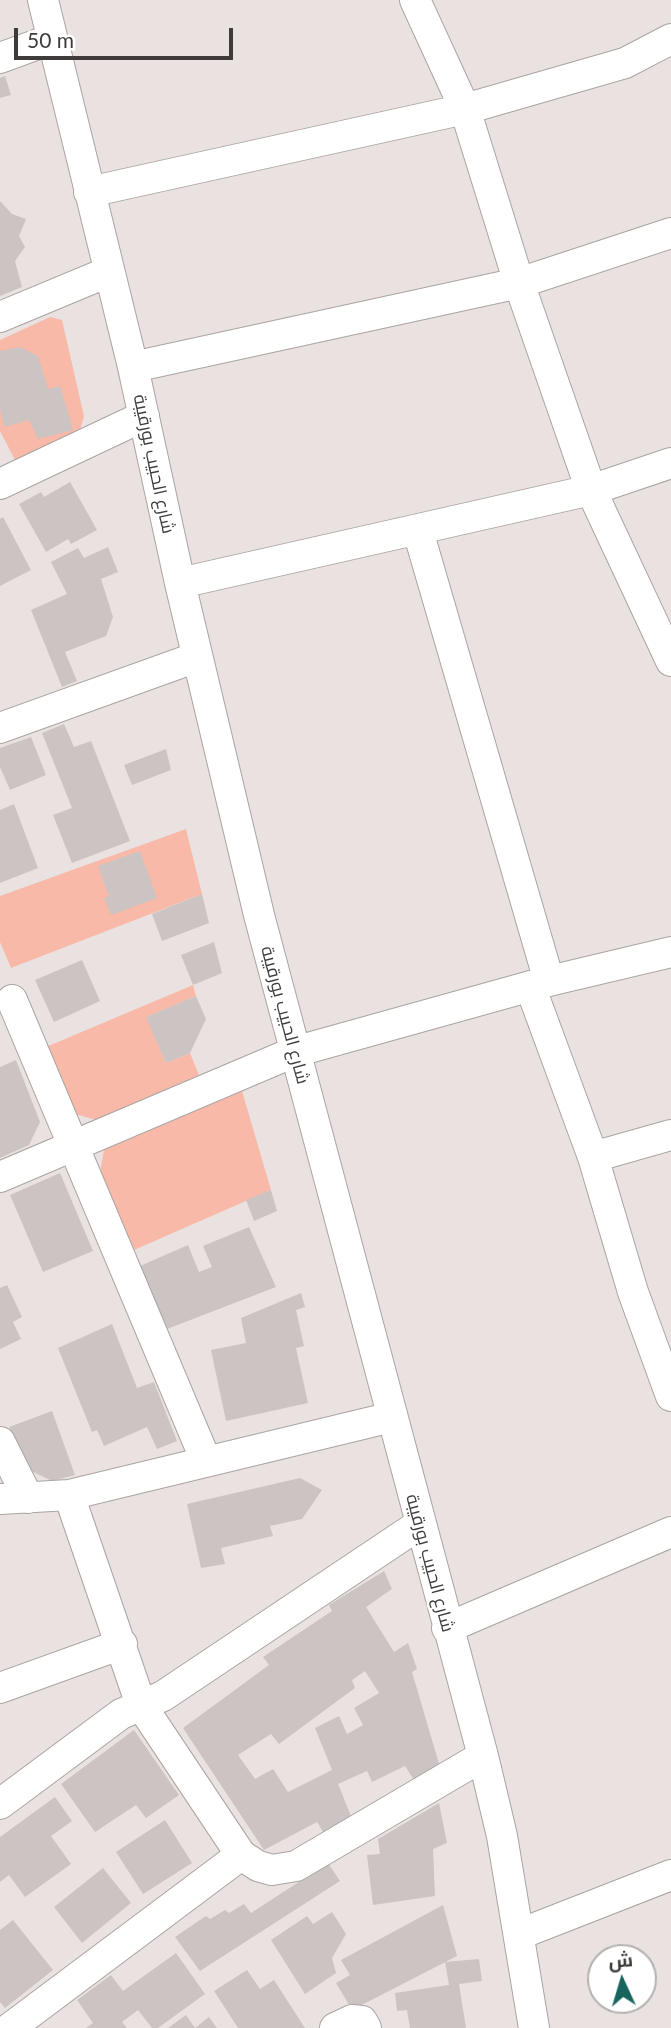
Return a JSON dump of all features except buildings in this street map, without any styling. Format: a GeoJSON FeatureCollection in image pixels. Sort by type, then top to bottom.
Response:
{"type":"FeatureCollection","features":[{"type":"Feature","properties":{"kind":"street","name":"شارع الحبيب بورقيبة"},"geometry":{"type":"LineString","coordinates":[[43,0],[133,367],[197,657],[294,1052],[447,1628],[484,1756],[520,1934],[534,2028]]}},
{"type":"Feature","properties":{"kind":"street"},"geometry":{"type":"LineString","coordinates":[[415,0],[465,109],[519,283],[591,490],[671,661]]}},
{"type":"Feature","properties":{"kind":"street"},"geometry":{"type":"LineString","coordinates":[[0,58],[52,39]]}},
{"type":"Feature","properties":{"kind":"street"},"geometry":{"type":"LineString","coordinates":[[89,192],[465,109],[625,63],[671,39]]}},
{"type":"Feature","properties":{"kind":"street"},"geometry":{"type":"LineString","coordinates":[[133,367],[519,283],[671,233]]}},
{"type":"Feature","properties":{"kind":"street"},"geometry":{"type":"LineString","coordinates":[[0,317],[108,272]]}},
{"type":"Feature","properties":{"kind":"street"},"geometry":{"type":"LineString","coordinates":[[0,484],[144,416]]}},
{"type":"Feature","properties":{"kind":"street"},"geometry":{"type":"LineString","coordinates":[[180,583],[591,490],[671,463]]}},
{"type":"Feature","properties":{"kind":"street"},"geometry":{"type":"LineString","coordinates":[[418,531],[540,984],[633,1292],[671,1396]]}},
{"type":"Feature","properties":{"kind":"street"},"geometry":{"type":"LineString","coordinates":[[0,728],[197,657]]}},
{"type":"Feature","properties":{"kind":"street"},"geometry":{"type":"LineString","coordinates":[[0,1177],[294,1052],[540,984],[671,952]]}},
{"type":"Feature","properties":{"kind":"street"},"geometry":{"type":"LineString","coordinates":[[12,1000],[206,1461]]}},
{"type":"Feature","properties":{"kind":"street"},"geometry":{"type":"LineString","coordinates":[[593,1157],[671,1135]]}},
{"type":"Feature","properties":{"kind":"street"},"geometry":{"type":"LineString","coordinates":[[0,1442],[14,1499],[69,1495],[391,1417]]}},
{"type":"Feature","properties":{"kind":"street"},"geometry":{"type":"LineString","coordinates":[[69,1495],[141,1705],[241,1855],[272,1870],[296,1866],[484,1756]]}},
{"type":"Feature","properties":{"kind":"street"},"geometry":{"type":"LineString","coordinates":[[0,1804],[121,1714],[163,1696],[420,1524]]}},
{"type":"Feature","properties":{"kind":"street"},"geometry":{"type":"LineString","coordinates":[[447,1628],[670,1534]]}},
{"type":"Feature","properties":{"kind":"street"},"geometry":{"type":"LineString","coordinates":[[0,1688],[122,1644]]}},
{"type":"Feature","properties":{"kind":"street"},"geometry":{"type":"LineString","coordinates":[[10,2028],[241,1855]]}},
{"type":"Feature","properties":{"kind":"street"},"geometry":{"type":"LineString","coordinates":[[520,1934],[671,1875]]}},
{"type":"Feature","properties":{"kind":"street"},"geometry":{"type":"LineString","coordinates":[[335,2028],[352,2021],[362,2021],[366,2028]]}},
{"type":"Feature","properties":{"kind":"shaded area"},"geometry":{"type":"Polygon","coordinates":[[[50,317],[62,320],[84,416],[80,430],[16,462],[0,431],[0,340],[50,317]]]}},
{"type":"Feature","properties":{"kind":"shaded area"},"geometry":{"type":"Polygon","coordinates":[[[186,829],[202,894],[11,968],[0,942],[0,896],[186,829]]]}},
{"type":"Feature","properties":{"kind":"shaded area"},"geometry":{"type":"Polygon","coordinates":[[[193,985],[196,996],[147,1017],[166,1063],[190,1053],[199,1075],[96,1120],[75,1114],[46,1047],[193,985]]]}},
{"type":"Feature","properties":{"kind":"shaded area"},"geometry":{"type":"Polygon","coordinates":[[[242,1091],[271,1190],[134,1250],[100,1172],[104,1150],[242,1091]]]}}]}
